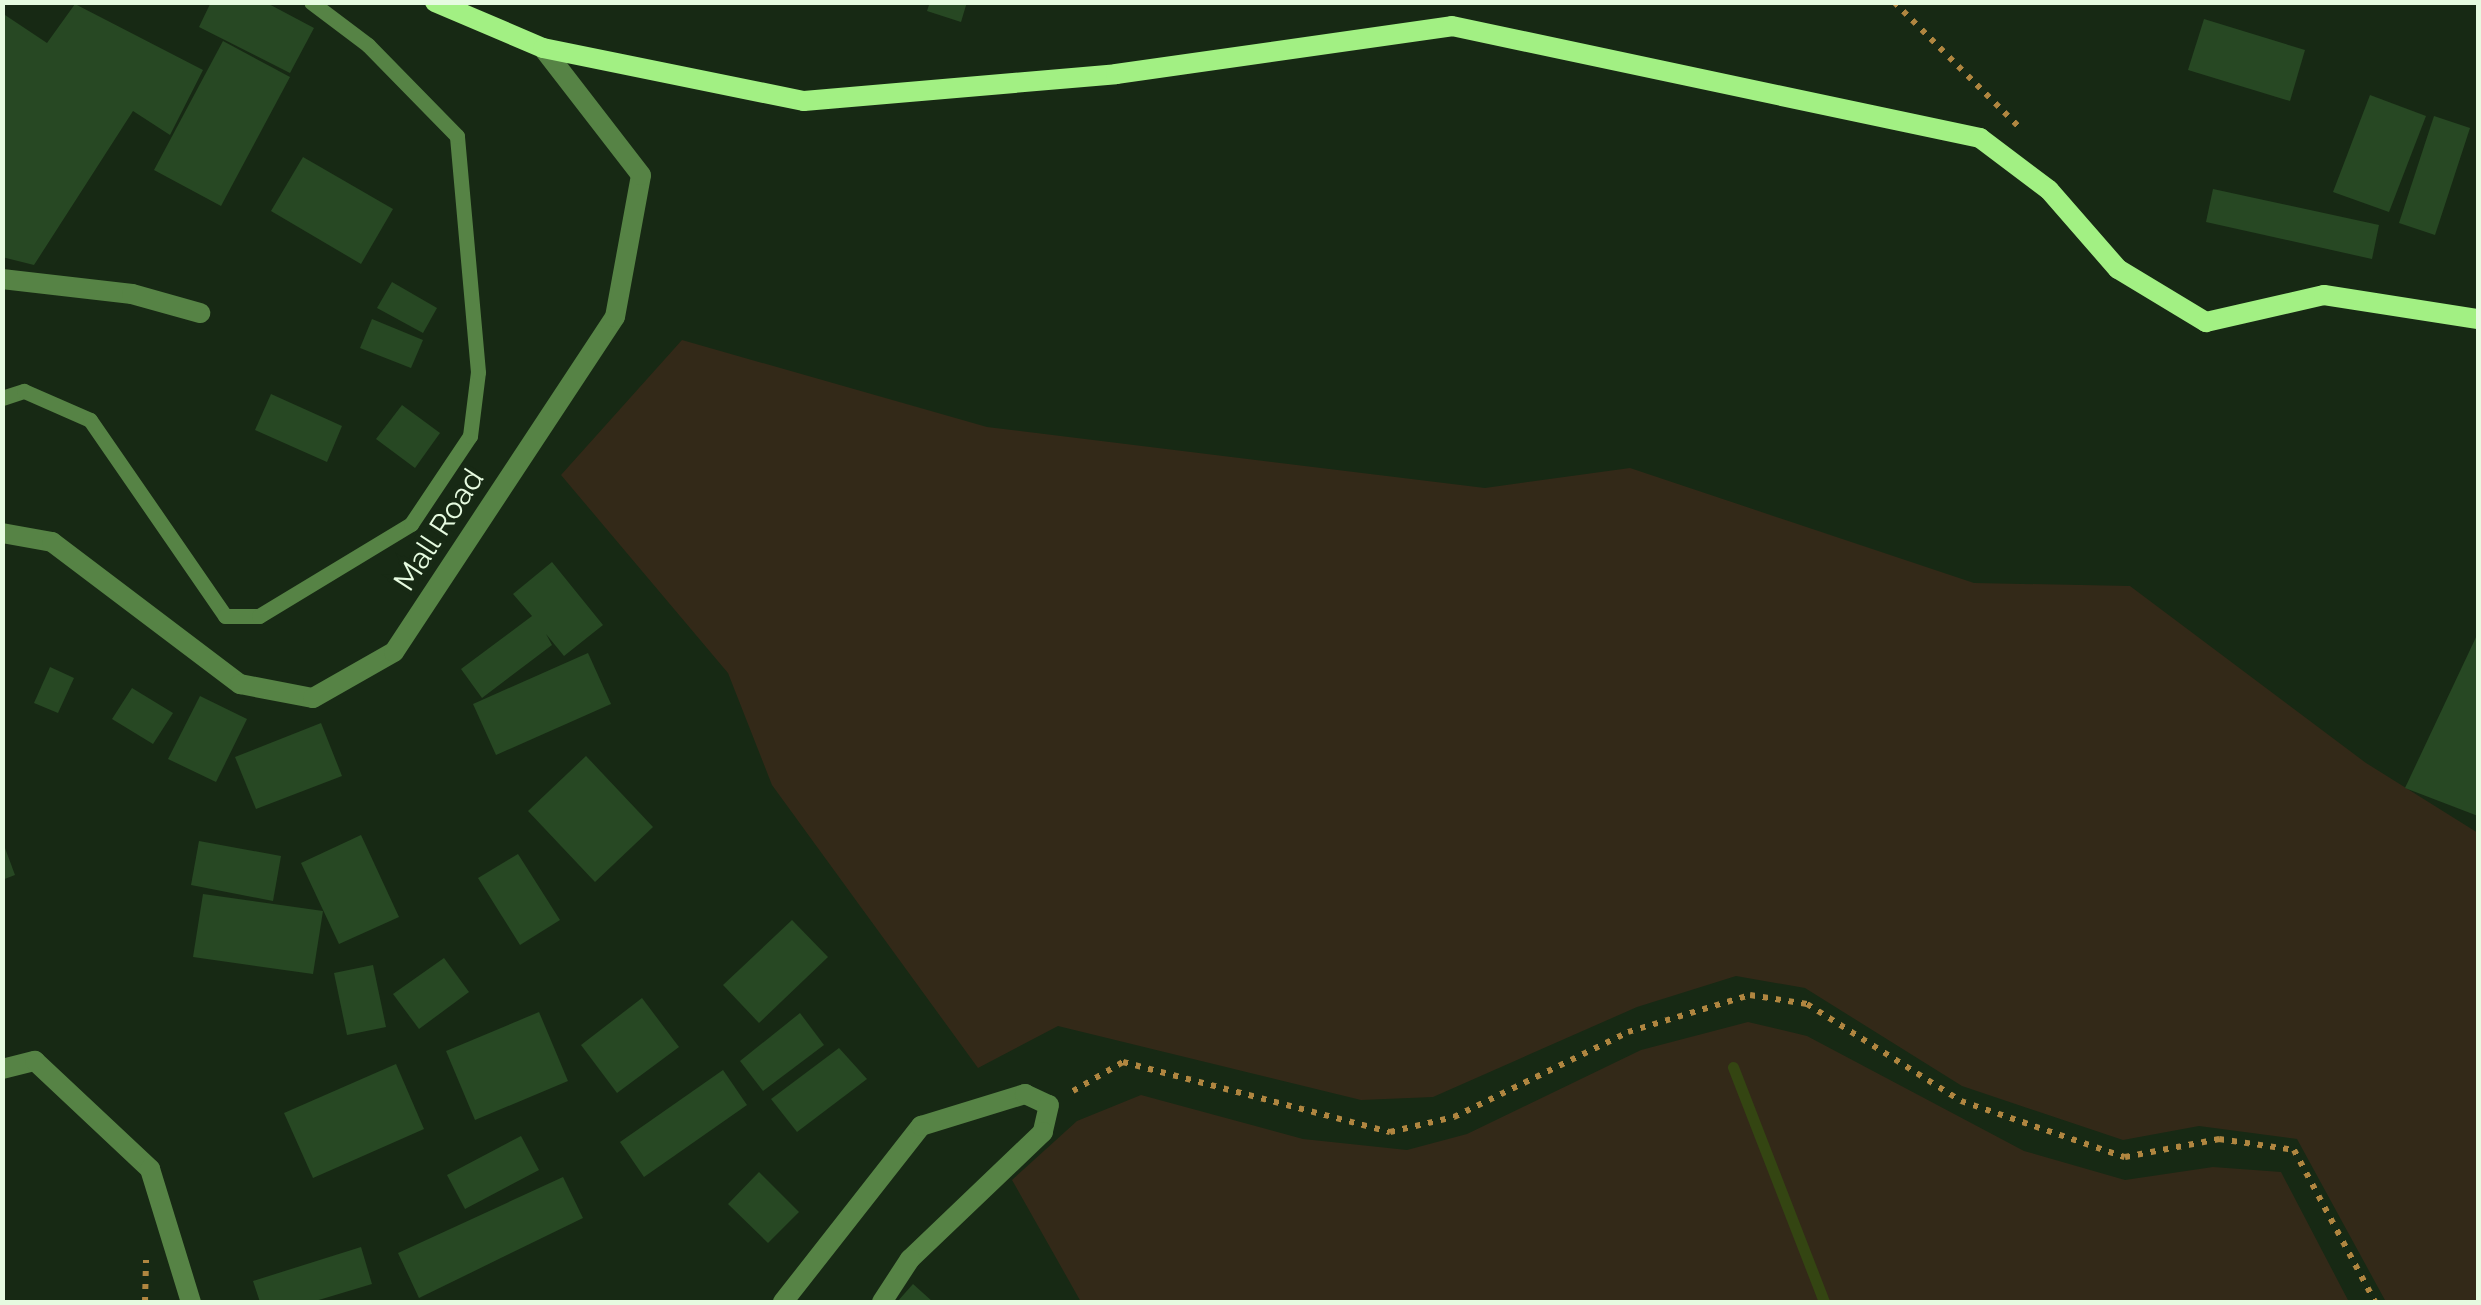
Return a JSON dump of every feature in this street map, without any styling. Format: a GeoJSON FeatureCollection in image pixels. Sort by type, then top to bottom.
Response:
{"type":"FeatureCollection","features":[{"type":"Feature","properties":{"kind":"main road"},"geometry":{"type":"LineString","coordinates":[[435,2],[543,48],[804,100],[1116,74],[1452,26],[1980,138],[2049,190],[2118,269],[2206,322],[2324,295],[2478,319]]}},
{"type":"Feature","properties":{"kind":"street","name":"Mall Road"},"geometry":{"type":"LineString","coordinates":[[2,533],[52,542],[240,684],[313,698],[394,652],[615,317],[641,175],[543,48]]}},
{"type":"Feature","properties":{"kind":"street"},"geometry":{"type":"LineString","coordinates":[[2,278],[132,294],[200,313]]}},
{"type":"Feature","properties":{"kind":"street"},"geometry":{"type":"LineString","coordinates":[[2,1069],[35,1061],[150,1169],[191,1302]]}},
{"type":"Feature","properties":{"kind":"street"},"geometry":{"type":"LineString","coordinates":[[783,1302],[921,1126],[1025,1094],[1049,1105],[1043,1132],[910,1259],[882,1302]]}},
{"type":"Feature","properties":{"kind":"lane"},"geometry":{"type":"LineString","coordinates":[[2,398],[40,395],[90,420],[225,616],[259,616],[411,524],[470,436],[478,372],[457,136],[368,44],[311,2]]}},
{"type":"Feature","properties":{"kind":"path"},"geometry":{"type":"LineString","coordinates":[[1049,1105],[1123,1062],[1390,1132],[1454,1117],[1628,1032],[1750,995],[1807,1004],[1961,1101],[2126,1158],[2219,1138],[2294,1150],[2375,1302]]}},
{"type":"Feature","properties":{"kind":"shaded area"},"geometry":{"type":"Polygon","coordinates":[[[682,340],[987,427],[1485,488],[1630,468],[1974,583],[2130,586],[2366,763],[2478,833],[2478,1302],[2386,1302],[2297,1139],[2199,1126],[2123,1140],[1962,1086],[1805,988],[1736,976],[1637,1007],[1433,1097],[1361,1100],[1058,1026],[978,1068],[772,785],[728,673],[561,475],[682,340]]]}},
{"type":"Feature","properties":{"kind":"shaded area"},"geometry":{"type":"Polygon","coordinates":[[[1748,1022],[1807,1036],[2024,1151],[2125,1180],[2213,1167],[2281,1172],[2349,1302],[1081,1302],[1012,1180],[1077,1121],[1141,1095],[1303,1139],[1407,1150],[1467,1134],[1641,1050],[1748,1022]]]}},
{"type":"Feature","properties":{"kind":"building"},"geometry":{"type":"Polygon","coordinates":[[[211,2],[265,2],[314,28],[290,73],[199,27],[211,2]]]}},
{"type":"Feature","properties":{"kind":"building"},"geometry":{"type":"Polygon","coordinates":[[[930,2],[967,2],[961,22],[927,11],[930,2]]]}},
{"type":"Feature","properties":{"kind":"building"},"geometry":{"type":"Polygon","coordinates":[[[75,4],[203,70],[170,135],[133,111],[34,265],[2,257],[2,13],[47,43],[75,4]]]}},
{"type":"Feature","properties":{"kind":"building"},"geometry":{"type":"Polygon","coordinates":[[[2204,19],[2305,50],[2290,101],[2188,70],[2204,19]]]}},
{"type":"Feature","properties":{"kind":"building"},"geometry":{"type":"Polygon","coordinates":[[[223,41],[290,77],[221,206],[154,170],[223,41]]]}},
{"type":"Feature","properties":{"kind":"building"},"geometry":{"type":"Polygon","coordinates":[[[2370,95],[2426,116],[2389,212],[2333,192],[2370,95]]]}},
{"type":"Feature","properties":{"kind":"building"},"geometry":{"type":"Polygon","coordinates":[[[2434,116],[2470,128],[2435,235],[2399,223],[2434,116]]]}},
{"type":"Feature","properties":{"kind":"building"},"geometry":{"type":"Polygon","coordinates":[[[303,157],[393,209],[361,264],[271,211],[303,157]]]}},
{"type":"Feature","properties":{"kind":"building"},"geometry":{"type":"Polygon","coordinates":[[[2213,189],[2379,225],[2372,259],[2206,222],[2213,189]]]}},
{"type":"Feature","properties":{"kind":"building"},"geometry":{"type":"Polygon","coordinates":[[[392,282],[437,308],[423,333],[377,308],[392,282]]]}},
{"type":"Feature","properties":{"kind":"building"},"geometry":{"type":"Polygon","coordinates":[[[372,319],[423,340],[411,368],[360,348],[372,319]]]}},
{"type":"Feature","properties":{"kind":"building"},"geometry":{"type":"Polygon","coordinates":[[[271,394],[342,426],[327,462],[255,430],[271,394]]]}},
{"type":"Feature","properties":{"kind":"building"},"geometry":{"type":"Polygon","coordinates":[[[402,405],[440,433],[415,468],[376,439],[402,405]]]}},
{"type":"Feature","properties":{"kind":"building"},"geometry":{"type":"Polygon","coordinates":[[[552,562],[603,625],[564,656],[546,634],[552,645],[482,698],[461,669],[532,616],[513,594],[552,562]]]}},
{"type":"Feature","properties":{"kind":"building"},"geometry":{"type":"Polygon","coordinates":[[[2478,633],[2478,816],[2405,788],[2478,633]]]}},
{"type":"Feature","properties":{"kind":"building"},"geometry":{"type":"Polygon","coordinates":[[[588,653],[611,704],[496,755],[473,704],[588,653]]]}},
{"type":"Feature","properties":{"kind":"building"},"geometry":{"type":"Polygon","coordinates":[[[50,667],[74,678],[58,713],[34,703],[50,667]]]}},
{"type":"Feature","properties":{"kind":"building"},"geometry":{"type":"Polygon","coordinates":[[[132,688],[173,713],[153,744],[112,719],[132,688]]]}},
{"type":"Feature","properties":{"kind":"building"},"geometry":{"type":"Polygon","coordinates":[[[200,696],[247,719],[216,782],[168,759],[200,696]]]}},
{"type":"Feature","properties":{"kind":"building"},"geometry":{"type":"Polygon","coordinates":[[[321,723],[342,776],[256,809],[235,757],[321,723]]]}},
{"type":"Feature","properties":{"kind":"building"},"geometry":{"type":"Polygon","coordinates":[[[586,756],[653,827],[595,882],[528,811],[586,756]]]}},
{"type":"Feature","properties":{"kind":"building"},"geometry":{"type":"Polygon","coordinates":[[[361,835],[399,917],[339,944],[301,863],[361,835]]]}},
{"type":"Feature","properties":{"kind":"building"},"geometry":{"type":"Polygon","coordinates":[[[2,840],[15,875],[2,880],[2,840]]]}},
{"type":"Feature","properties":{"kind":"building"},"geometry":{"type":"Polygon","coordinates":[[[199,841],[281,856],[273,901],[191,885],[199,841]]]}},
{"type":"Feature","properties":{"kind":"building"},"geometry":{"type":"Polygon","coordinates":[[[518,854],[560,920],[520,945],[478,878],[518,854]]]}},
{"type":"Feature","properties":{"kind":"building"},"geometry":{"type":"Polygon","coordinates":[[[203,894],[323,911],[313,974],[193,957],[203,894]]]}},
{"type":"Feature","properties":{"kind":"building"},"geometry":{"type":"Polygon","coordinates":[[[792,920],[828,957],[759,1023],[723,985],[792,920]]]}},
{"type":"Feature","properties":{"kind":"building"},"geometry":{"type":"Polygon","coordinates":[[[444,958],[469,992],[419,1029],[393,994],[444,958]]]}},
{"type":"Feature","properties":{"kind":"building"},"geometry":{"type":"Polygon","coordinates":[[[373,965],[386,1027],[347,1035],[334,973],[373,965]]]}},
{"type":"Feature","properties":{"kind":"building"},"geometry":{"type":"Polygon","coordinates":[[[642,998],[679,1047],[617,1093],[581,1045],[642,998]]]}},
{"type":"Feature","properties":{"kind":"building"},"geometry":{"type":"Polygon","coordinates":[[[539,1012],[568,1081],[475,1120],[446,1051],[539,1012]]]}},
{"type":"Feature","properties":{"kind":"building"},"geometry":{"type":"Polygon","coordinates":[[[800,1013],[824,1045],[763,1091],[740,1061],[800,1013]]]}},
{"type":"Feature","properties":{"kind":"building"},"geometry":{"type":"Polygon","coordinates":[[[839,1048],[867,1079],[797,1132],[771,1099],[839,1048]]]}},
{"type":"Feature","properties":{"kind":"building"},"geometry":{"type":"Polygon","coordinates":[[[396,1064],[424,1129],[313,1178],[284,1113],[396,1064]]]}},
{"type":"Feature","properties":{"kind":"building"},"geometry":{"type":"Polygon","coordinates":[[[723,1070],[747,1105],[644,1177],[620,1142],[723,1070]]]}},
{"type":"Feature","properties":{"kind":"building"},"geometry":{"type":"Polygon","coordinates":[[[521,1136],[539,1170],[465,1209],[447,1175],[521,1136]]]}},
{"type":"Feature","properties":{"kind":"building"},"geometry":{"type":"Polygon","coordinates":[[[759,1172],[799,1212],[768,1243],[728,1204],[759,1172]]]}},
{"type":"Feature","properties":{"kind":"building"},"geometry":{"type":"Polygon","coordinates":[[[563,1177],[583,1218],[419,1298],[398,1253],[563,1177]]]}},
{"type":"Feature","properties":{"kind":"building"},"geometry":{"type":"Polygon","coordinates":[[[361,1247],[372,1284],[312,1302],[260,1302],[253,1281],[361,1247]]]}},
{"type":"Feature","properties":{"kind":"building"},"geometry":{"type":"Polygon","coordinates":[[[913,1284],[933,1302],[897,1302],[913,1284]]]}},
{"type":"Feature","properties":{"kind":"waterway"},"geometry":{"type":"LineString","coordinates":[[1733,1067],[1824,1302]]}}]}
